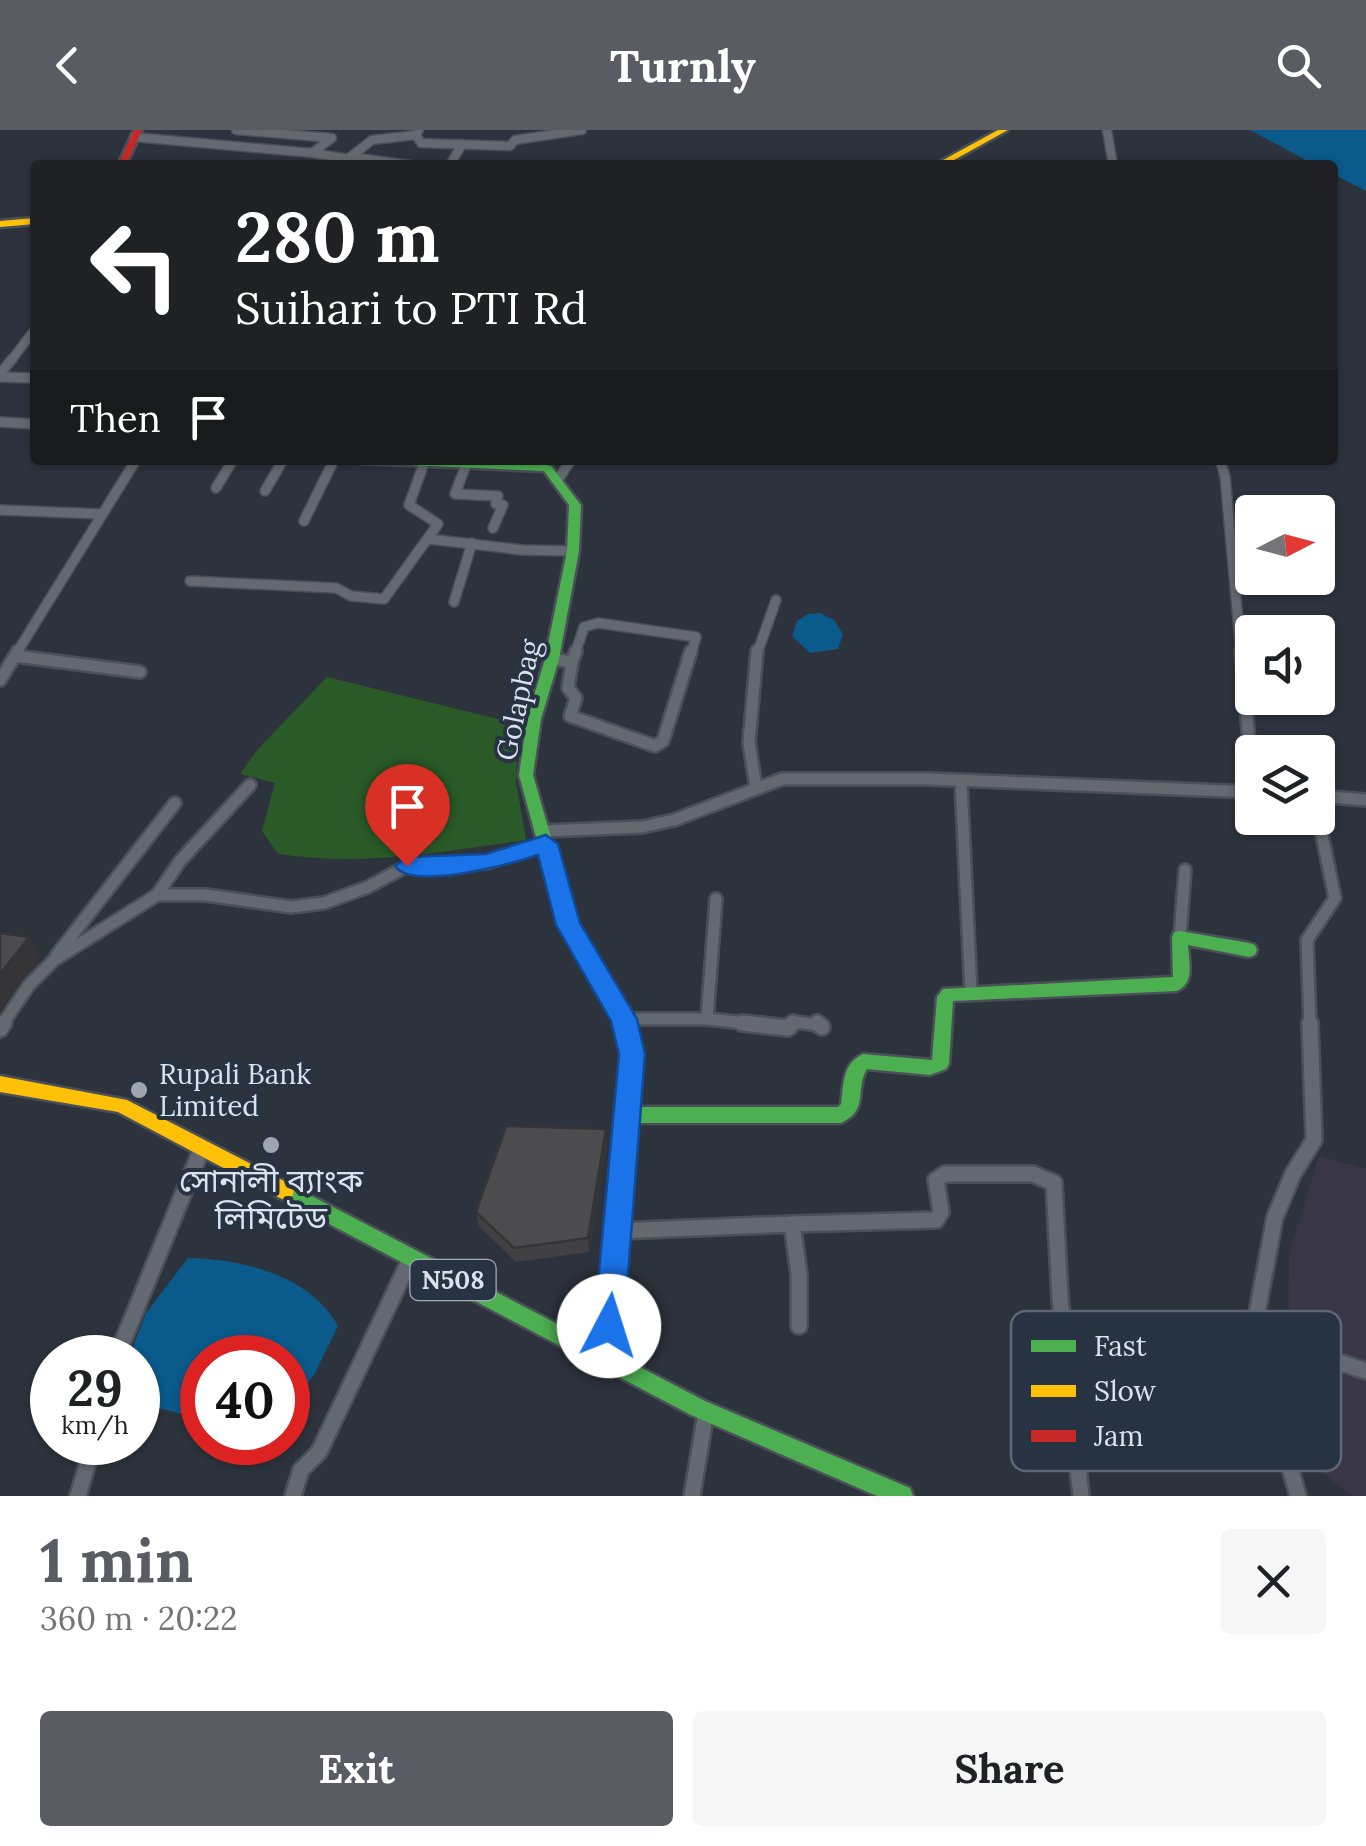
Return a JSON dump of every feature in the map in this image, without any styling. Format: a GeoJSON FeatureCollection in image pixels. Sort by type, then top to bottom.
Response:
{"type":"FeatureCollection","features":[{"type":"Feature","properties":{"kind":"main road"},"geometry":{"type":"LineString","coordinates":[[947,160],[1004,130]]}},
{"type":"Feature","properties":{"kind":"main road"},"geometry":{"type":"LineString","coordinates":[[124,160],[136,134]]}},
{"type":"Feature","properties":{"kind":"main road"},"geometry":{"type":"LineString","coordinates":[[0,224],[30,221]]}},
{"type":"Feature","properties":{"kind":"main road"},"geometry":{"type":"LineString","coordinates":[[466,465],[547,468],[557,481]]}},
{"type":"Feature","properties":{"kind":"main road","name":"Golapbag"},"geometry":{"type":"LineString","coordinates":[[557,481],[575,505],[573,551],[552,659],[534,719],[526,776],[568,925],[624,1019],[632,1054],[606,1358]]}},
{"type":"Feature","properties":{"kind":"main road"},"geometry":{"type":"LineString","coordinates":[[628,1115],[841,1114],[850,1108],[854,1070],[864,1061],[930,1068],[940,1064],[945,997],[954,992],[1177,984],[1182,980],[1180,937],[1248,950]]}},
{"type":"Feature","properties":{"kind":"main road","name":"N508"},"geometry":{"type":"LineString","coordinates":[[0,1084],[122,1105],[706,1412],[871,1489],[902,1496]]}},
{"type":"Feature","properties":{"kind":"street"},"geometry":{"type":"LineString","coordinates":[[236,130],[332,138],[312,153]]}},
{"type":"Feature","properties":{"kind":"street"},"geometry":{"type":"LineString","coordinates":[[421,143],[510,146],[515,140],[582,130]]}},
{"type":"Feature","properties":{"kind":"street"},"geometry":{"type":"LineString","coordinates":[[1107,130],[1112,160]]}},
{"type":"Feature","properties":{"kind":"street"},"geometry":{"type":"LineString","coordinates":[[347,160],[372,140],[418,133],[421,143],[412,160]]}},
{"type":"Feature","properties":{"kind":"street"},"geometry":{"type":"LineString","coordinates":[[136,134],[367,160]]}},
{"type":"Feature","properties":{"kind":"street"},"geometry":{"type":"LineString","coordinates":[[453,160],[462,144]]}},
{"type":"Feature","properties":{"kind":"street"},"geometry":{"type":"LineString","coordinates":[[0,376],[30,338]]}},
{"type":"Feature","properties":{"kind":"street"},"geometry":{"type":"LineString","coordinates":[[0,376],[30,378]]}},
{"type":"Feature","properties":{"kind":"street"},"geometry":{"type":"LineString","coordinates":[[0,422],[30,424]]}},
{"type":"Feature","properties":{"kind":"street"},"geometry":{"type":"LineString","coordinates":[[0,680],[133,465]]}},
{"type":"Feature","properties":{"kind":"street"},"geometry":{"type":"LineString","coordinates":[[216,488],[231,465]]}},
{"type":"Feature","properties":{"kind":"street"},"geometry":{"type":"LineString","coordinates":[[265,491],[282,468],[278,465]]}},
{"type":"Feature","properties":{"kind":"street"},"geometry":{"type":"LineString","coordinates":[[304,521],[332,465]]}},
{"type":"Feature","properties":{"kind":"street"},"geometry":{"type":"LineString","coordinates":[[190,581],[336,588],[351,596],[384,599],[438,524],[408,505],[432,465]]}},
{"type":"Feature","properties":{"kind":"street"},"geometry":{"type":"LineString","coordinates":[[466,465],[456,494],[498,496],[496,504],[503,506],[493,528]]}},
{"type":"Feature","properties":{"kind":"street"},"geometry":{"type":"LineString","coordinates":[[557,481],[568,465]]}},
{"type":"Feature","properties":{"kind":"street"},"geometry":{"type":"LineString","coordinates":[[1222,465],[1248,735]]}},
{"type":"Feature","properties":{"kind":"street"},"geometry":{"type":"LineString","coordinates":[[0,510],[102,514]]}},
{"type":"Feature","properties":{"kind":"street"},"geometry":{"type":"LineString","coordinates":[[429,539],[532,548],[550,554],[573,551]]}},
{"type":"Feature","properties":{"kind":"street"},"geometry":{"type":"LineString","coordinates":[[454,602],[472,543]]}},
{"type":"Feature","properties":{"kind":"street"},"geometry":{"type":"LineString","coordinates":[[756,788],[749,742],[754,661],[776,600]]}},
{"type":"Feature","properties":{"kind":"street"},"geometry":{"type":"LineString","coordinates":[[598,623],[696,637],[664,741],[655,746],[570,716],[576,698],[568,688],[572,662],[584,627],[598,623]]}},
{"type":"Feature","properties":{"kind":"street"},"geometry":{"type":"LineString","coordinates":[[15,656],[140,672]]}},
{"type":"Feature","properties":{"kind":"street"},"geometry":{"type":"LineString","coordinates":[[552,659],[572,662]]}},
{"type":"Feature","properties":{"kind":"street"},"geometry":{"type":"LineString","coordinates":[[54,960],[142,900],[157,895],[206,895],[291,907],[307,905],[368,887],[407,866],[486,863],[544,837],[674,820],[782,779],[1235,791]]}},
{"type":"Feature","properties":{"kind":"street"},"geometry":{"type":"LineString","coordinates":[[961,781],[971,992]]}},
{"type":"Feature","properties":{"kind":"street"},"geometry":{"type":"LineString","coordinates":[[157,895],[180,861],[250,785]]}},
{"type":"Feature","properties":{"kind":"street"},"geometry":{"type":"LineString","coordinates":[[1335,797],[1366,800]]}},
{"type":"Feature","properties":{"kind":"street"},"geometry":{"type":"LineString","coordinates":[[0,1029],[29,985],[54,960],[91,906],[175,804]]}},
{"type":"Feature","properties":{"kind":"street"},"geometry":{"type":"LineString","coordinates":[[1257,1311],[1276,1217],[1292,1174],[1314,1140],[1307,940],[1335,898],[1322,835]]}},
{"type":"Feature","properties":{"kind":"street"},"geometry":{"type":"LineString","coordinates":[[1180,937],[1185,870]]}},
{"type":"Feature","properties":{"kind":"street"},"geometry":{"type":"LineString","coordinates":[[707,1019],[716,899]]}},
{"type":"Feature","properties":{"kind":"street"},"geometry":{"type":"LineString","coordinates":[[624,1019],[707,1019],[788,1028],[794,1022],[816,1022],[822,1027]]}},
{"type":"Feature","properties":{"kind":"street"},"geometry":{"type":"LineString","coordinates":[[122,1335],[151,1278],[202,1148]]}},
{"type":"Feature","properties":{"kind":"street"},"geometry":{"type":"LineString","coordinates":[[617,1231],[936,1220],[941,1212],[936,1180],[945,1174],[1033,1174],[1054,1182],[1061,1311]]}},
{"type":"Feature","properties":{"kind":"street"},"geometry":{"type":"LineString","coordinates":[[792,1224],[799,1274],[799,1326]]}},
{"type":"Feature","properties":{"kind":"street"},"geometry":{"type":"LineString","coordinates":[[292,1496],[301,1470],[318,1452],[411,1258]]}},
{"type":"Feature","properties":{"kind":"street"},"geometry":{"type":"LineString","coordinates":[[1341,1363],[1366,1371]]}},
{"type":"Feature","properties":{"kind":"street"},"geometry":{"type":"LineString","coordinates":[[692,1496],[706,1412]]}},
{"type":"Feature","properties":{"kind":"street"},"geometry":{"type":"LineString","coordinates":[[78,1496],[87,1465]]}},
{"type":"Feature","properties":{"kind":"street"},"geometry":{"type":"LineString","coordinates":[[1077,1471],[1080,1496]]}},
{"type":"Feature","properties":{"kind":"street"},"geometry":{"type":"LineString","coordinates":[[1291,1471],[1298,1496]]}},
{"type":"Feature","properties":{"kind":"shaded area"},"geometry":{"type":"Polygon","coordinates":[[[1319,1156],[1366,1169],[1366,1496],[1352,1496],[1322,1471],[1341,1471],[1341,1311],[1289,1311],[1289,1255],[1319,1156]]]}},
{"type":"Feature","properties":{"kind":"green space"},"geometry":{"type":"Polygon","coordinates":[[[327,677],[518,724],[516,782],[526,840],[372,858],[278,854],[262,831],[275,783],[240,774],[258,749],[327,677]]]}},
{"type":"Feature","properties":{"kind":"water"},"geometry":{"type":"Polygon","coordinates":[[[1250,130],[1366,130],[1366,191],[1338,177],[1338,160],[1306,160],[1250,130]]]}},
{"type":"Feature","properties":{"kind":"water"},"geometry":{"type":"Polygon","coordinates":[[[820,613],[834,620],[843,634],[838,649],[810,653],[792,636],[797,621],[820,613]]]}},
{"type":"Feature","properties":{"kind":"water"},"geometry":{"type":"Polygon","coordinates":[[[188,1258],[209,1259],[252,1267],[292,1282],[326,1308],[338,1326],[310,1380],[310,1335],[180,1335],[180,1414],[160,1408],[160,1335],[138,1335],[146,1313],[188,1258]]]}},
{"type":"Feature","properties":{"kind":"building"},"geometry":{"type":"Polygon","coordinates":[[[0,933],[29,937],[0,974],[0,933]]]}},
{"type":"Feature","properties":{"kind":"building"},"geometry":{"type":"Polygon","coordinates":[[[506,1126],[606,1129],[588,1238],[514,1248],[476,1212],[506,1126]]]}},
{"type":"Feature","properties":{"kind":"traffic: fast"},"geometry":{"type":"LineString","coordinates":[[477,465],[547,468],[575,505],[573,551],[552,659],[534,719],[526,775],[568,925],[620,1013]]}},
{"type":"Feature","properties":{"kind":"traffic: fast"},"geometry":{"type":"LineString","coordinates":[[628,1115],[841,1115],[850,1108],[854,1070],[863,1061],[930,1068],[940,1064],[945,997],[949,994],[1177,984],[1181,980],[1180,937],[1249,950]]}},
{"type":"Feature","properties":{"kind":"traffic: fast"},"geometry":{"type":"LineString","coordinates":[[285,1191],[698,1408],[902,1496]]}},
{"type":"Feature","properties":{"kind":"traffic: slow"},"geometry":{"type":"LineString","coordinates":[[947,160],[1004,130]]}},
{"type":"Feature","properties":{"kind":"traffic: slow"},"geometry":{"type":"LineString","coordinates":[[0,224],[30,221]]}},
{"type":"Feature","properties":{"kind":"traffic: slow"},"geometry":{"type":"LineString","coordinates":[[606,1358],[632,1055],[620,1013]]}},
{"type":"Feature","properties":{"kind":"traffic: slow"},"geometry":{"type":"LineString","coordinates":[[0,1084],[121,1105],[285,1191]]}},
{"type":"Feature","properties":{"kind":"traffic: jam"},"geometry":{"type":"LineString","coordinates":[[124,160],[138,130]]}},
{"type":"Feature","properties":{"kind":"place","name":"Rupali Bank Limited"},"geometry":{"type":"Point","coordinates":[139,1090]}},
{"type":"Feature","properties":{"kind":"place","name":"সোনালী ব্যাংক লিমিটেড"},"geometry":{"type":"Point","coordinates":[271,1145]}},
{"type":"Feature","properties":{"kind":"route"},"geometry":{"type":"LineString","coordinates":[[407,866],[486,863],[546,844],[568,925],[624,1019],[632,1054],[609,1326]]}}]}
